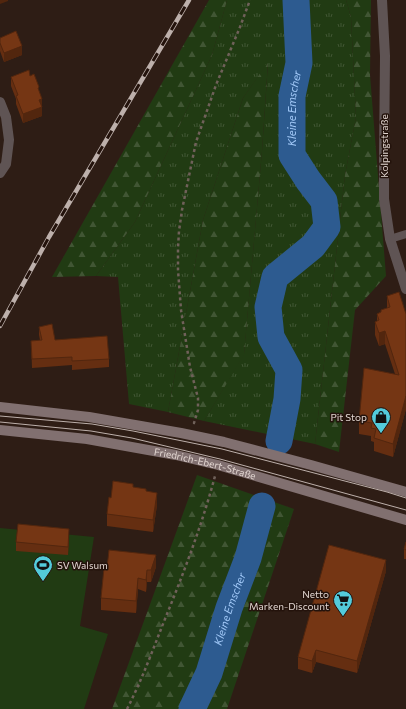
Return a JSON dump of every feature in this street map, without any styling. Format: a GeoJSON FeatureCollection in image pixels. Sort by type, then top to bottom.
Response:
{"type":"FeatureCollection","features":[{"type":"Feature","properties":{"kind":"main road"},"geometry":{"type":"LineString","coordinates":[[0,407],[89,417],[224,442],[406,492]]}},
{"type":"Feature","properties":{"kind":"main road","name":"Friedrich-Ebert-Straße"},"geometry":{"type":"LineString","coordinates":[[0,430],[87,439],[176,455],[218,465],[406,520]]}},
{"type":"Feature","properties":{"kind":"street","name":"Kolpingstraße"},"geometry":{"type":"LineString","coordinates":[[382,0],[385,56],[384,199],[390,239],[406,289]]}},
{"type":"Feature","properties":{"kind":"street"},"geometry":{"type":"LineString","coordinates":[[0,102],[6,117],[9,140],[6,164],[0,173]]}},
{"type":"Feature","properties":{"kind":"lane"},"geometry":{"type":"LineString","coordinates":[[390,239],[406,234]]}},
{"type":"Feature","properties":{"kind":"path"},"geometry":{"type":"LineString","coordinates":[[194,423],[198,410],[198,398],[186,346],[180,304],[178,270],[180,224],[196,142],[216,85],[250,0]]}},
{"type":"Feature","properties":{"kind":"path"},"geometry":{"type":"LineString","coordinates":[[127,709],[153,649],[178,585],[198,531],[214,479]]}},
{"type":"Feature","properties":{"kind":"green space"},"geometry":{"type":"Polygon","coordinates":[[[209,0],[227,0],[212,55],[135,222],[96,276],[52,277],[209,0]]]}},
{"type":"Feature","properties":{"kind":"green space"},"geometry":{"type":"Polygon","coordinates":[[[227,0],[346,0],[351,17],[356,117],[345,175],[315,444],[204,421],[244,354],[262,151],[268,63],[243,98],[203,220],[168,412],[129,404],[118,277],[96,276],[135,222],[212,55],[227,0]]]}},
{"type":"Feature","properties":{"kind":"green space"},"geometry":{"type":"Polygon","coordinates":[[[346,0],[371,0],[370,75],[386,276],[355,310],[339,452],[315,444],[345,175],[356,117],[351,17],[346,0]]]}},
{"type":"Feature","properties":{"kind":"green space"},"geometry":{"type":"Polygon","coordinates":[[[268,62],[262,151],[244,355],[204,421],[168,412],[203,220],[243,98],[268,62]]]}},
{"type":"Feature","properties":{"kind":"green space"},"geometry":{"type":"Polygon","coordinates":[[[197,475],[294,509],[227,709],[112,709],[197,475]]]}},
{"type":"Feature","properties":{"kind":"green space","name":"SV Walsum"},"geometry":{"type":"Polygon","coordinates":[[[0,528],[94,537],[80,626],[108,634],[84,709],[0,709],[0,528]]]}},
{"type":"Feature","properties":{"kind":"building"},"geometry":{"type":"Polygon","coordinates":[[[16,31],[22,46],[4,53],[0,43],[0,38],[16,31]]]}},
{"type":"Feature","properties":{"kind":"building"},"geometry":{"type":"Polygon","coordinates":[[[29,70],[30,76],[34,74],[39,87],[38,88],[42,99],[39,100],[42,107],[23,114],[11,77],[29,70]]]}},
{"type":"Feature","properties":{"kind":"building"},"geometry":{"type":"Polygon","coordinates":[[[399,292],[406,314],[406,396],[393,444],[374,438],[376,429],[371,428],[372,423],[359,421],[364,368],[399,375],[385,331],[379,333],[375,322],[379,320],[377,314],[381,312],[381,310],[390,307],[387,296],[399,292]]]}},
{"type":"Feature","properties":{"kind":"building"},"geometry":{"type":"Polygon","coordinates":[[[52,324],[55,340],[107,336],[109,359],[72,361],[72,357],[32,359],[31,341],[42,340],[39,327],[52,324]]]}},
{"type":"Feature","properties":{"kind":"building"},"geometry":{"type":"Polygon","coordinates":[[[113,481],[133,484],[133,487],[146,489],[146,491],[157,493],[153,520],[107,514],[113,481]]]}},
{"type":"Feature","properties":{"kind":"building"},"geometry":{"type":"Polygon","coordinates":[[[18,524],[69,529],[68,547],[16,542],[18,524]]]}},
{"type":"Feature","properties":{"kind":"building","name":"Netto Marken-Discount"},"geometry":{"type":"Polygon","coordinates":[[[329,545],[386,560],[357,661],[316,650],[312,661],[298,657],[329,545]]]}},
{"type":"Feature","properties":{"kind":"building"},"geometry":{"type":"Polygon","coordinates":[[[109,550],[156,555],[151,570],[147,570],[146,580],[138,578],[136,601],[101,598],[104,568],[107,568],[109,550]]]}},
{"type":"Feature","properties":{"kind":"waterway","name":"Kleine Emscher"},"geometry":{"type":"LineString","coordinates":[[279,441],[287,399],[289,370],[271,337],[268,307],[275,277],[313,246],[327,227],[324,201],[292,155],[292,96],[299,63],[296,0]]}},
{"type":"Feature","properties":{"kind":"waterway","name":"Kleine Emscher"},"geometry":{"type":"LineString","coordinates":[[192,709],[209,673],[229,608],[248,558],[262,506]]}},
{"type":"Feature","properties":{"kind":"tram line"},"geometry":{"type":"LineString","coordinates":[[0,416],[92,424],[133,431],[222,449],[406,498]]}},
{"type":"Feature","properties":{"kind":"tram line"},"geometry":{"type":"LineString","coordinates":[[0,422],[91,431],[132,438],[220,459],[406,510]]}},
{"type":"Feature","properties":{"kind":"railway"},"geometry":{"type":"LineString","coordinates":[[0,326],[49,237],[189,0]]}},
{"type":"Feature","properties":{"kind":"place","name":"Pit Stop"},"geometry":{"type":"Point","coordinates":[381,434]}},
{"type":"Feature","properties":{"kind":"place","name":"SV Walsum"},"geometry":{"type":"Point","coordinates":[43,582]}},
{"type":"Feature","properties":{"kind":"place","name":"Netto Marken-Discount"},"geometry":{"type":"Point","coordinates":[343,617]}}]}
